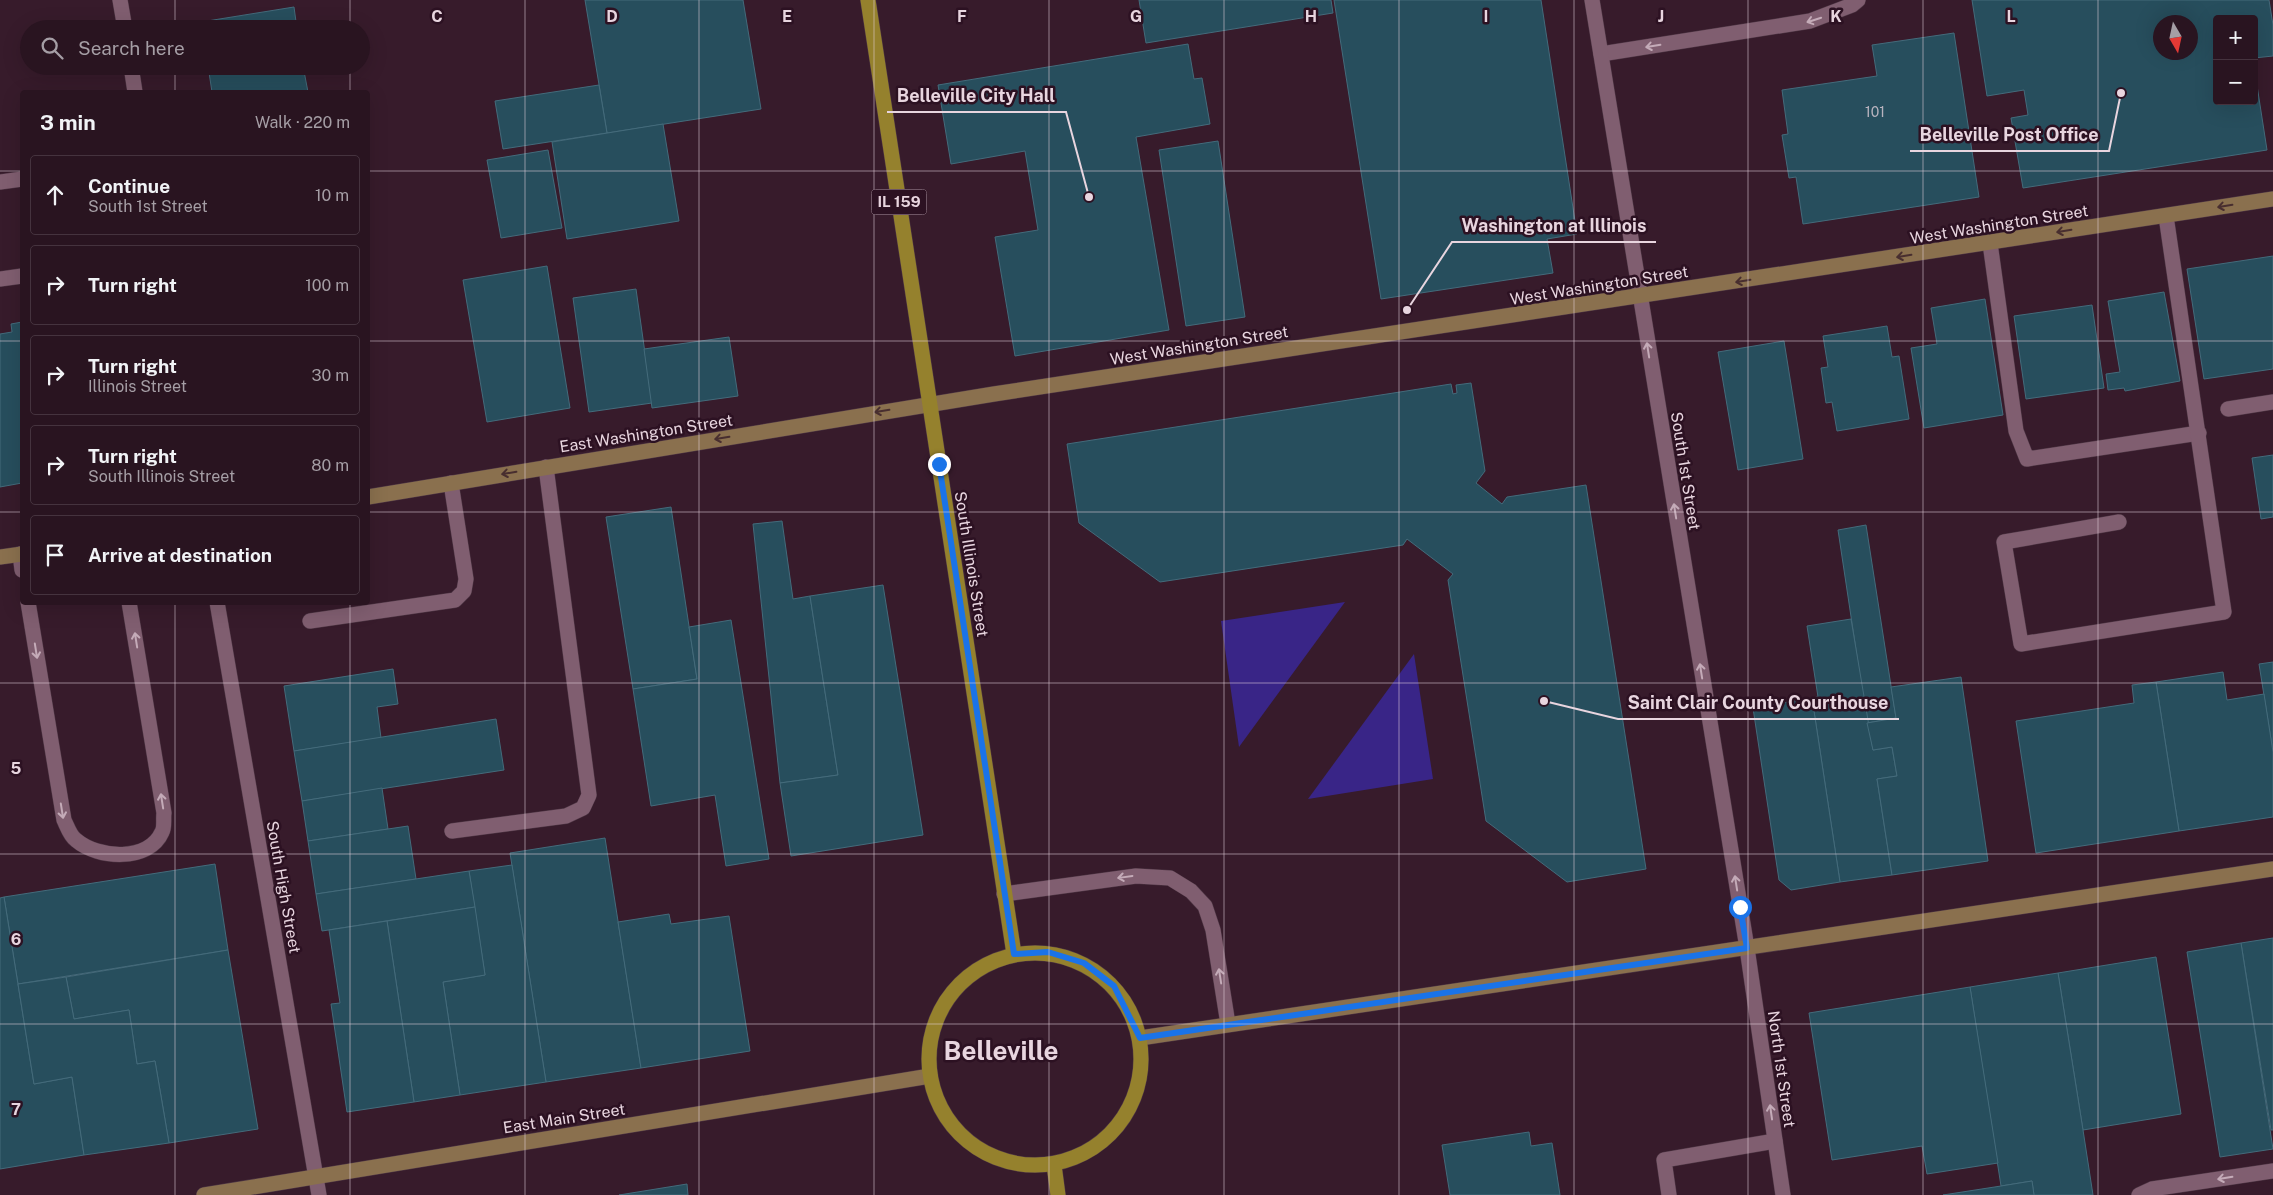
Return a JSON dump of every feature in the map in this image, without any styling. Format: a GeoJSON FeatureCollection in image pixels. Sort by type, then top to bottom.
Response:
{"type":"FeatureCollection","features":[{"type":"Feature","properties":{"kind":"main road","name":"South Illinois Street"},"geometry":{"type":"LineString","coordinates":[[868,0],[1014,954]]}},
{"type":"Feature","properties":{"kind":"main road","name":"West Washington Street"},"geometry":{"type":"LineString","coordinates":[[930,404],[2273,199]]}},
{"type":"Feature","properties":{"kind":"main road","name":"East Washington Street"},"geometry":{"type":"LineString","coordinates":[[370,497],[930,404]]}},
{"type":"Feature","properties":{"kind":"main road"},"geometry":{"type":"LineString","coordinates":[[0,557],[20,554]]}},
{"type":"Feature","properties":{"kind":"main road"},"geometry":{"type":"LineString","coordinates":[[1140,1038],[2273,869]]}},
{"type":"Feature","properties":{"kind":"main road"},"geometry":{"type":"LineString","coordinates":[[1048,952],[1084,963],[1114,986],[1140,1038],[1142,1054],[1137,1091],[1120,1123],[1093,1148],[1054,1166],[1015,1163],[980,1150],[952,1125],[934,1093],[930,1076],[928,1057],[934,1025],[951,993],[979,968],[1014,954],[1048,952]]}},
{"type":"Feature","properties":{"kind":"main road","name":"East Main Street"},"geometry":{"type":"LineString","coordinates":[[204,1195],[930,1076]]}},
{"type":"Feature","properties":{"kind":"main road"},"geometry":{"type":"LineString","coordinates":[[1054,1166],[1058,1195]]}},
{"type":"Feature","properties":{"kind":"street"},"geometry":{"type":"LineString","coordinates":[[120,0],[123,20]]}},
{"type":"Feature","properties":{"kind":"street","name":"South 1st Street"},"geometry":{"type":"LineString","coordinates":[[1592,0],[1639,297],[1747,948]]}},
{"type":"Feature","properties":{"kind":"street"},"geometry":{"type":"LineString","coordinates":[[1601,54],[1810,22],[1858,0]]}},
{"type":"Feature","properties":{"kind":"street"},"geometry":{"type":"LineString","coordinates":[[132,75],[135,90]]}},
{"type":"Feature","properties":{"kind":"street"},"geometry":{"type":"LineString","coordinates":[[0,182],[20,179]]}},
{"type":"Feature","properties":{"kind":"street"},"geometry":{"type":"LineString","coordinates":[[2119,522],[2004,542],[2021,644],[2224,612],[2166,216]]}},
{"type":"Feature","properties":{"kind":"street"},"geometry":{"type":"LineString","coordinates":[[1990,243],[2016,431],[2027,459],[2199,432]]}},
{"type":"Feature","properties":{"kind":"street"},"geometry":{"type":"LineString","coordinates":[[0,279],[20,276]]}},
{"type":"Feature","properties":{"kind":"street"},"geometry":{"type":"LineString","coordinates":[[2228,409],[2273,402]]}},
{"type":"Feature","properties":{"kind":"street"},"geometry":{"type":"LineString","coordinates":[[452,831],[566,816],[583,808],[589,795],[546,467]]}},
{"type":"Feature","properties":{"kind":"street"},"geometry":{"type":"LineString","coordinates":[[310,621],[455,600],[464,591],[466,579],[451,483]]}},
{"type":"Feature","properties":{"kind":"street"},"geometry":{"type":"LineString","coordinates":[[28,605],[64,820],[74,839],[87,848],[108,853],[126,854],[142,851],[154,844],[163,831],[164,813],[130,605]]}},
{"type":"Feature","properties":{"kind":"street","name":"South High Street"},"geometry":{"type":"LineString","coordinates":[[218,605],[319,1195]]}},
{"type":"Feature","properties":{"kind":"street"},"geometry":{"type":"LineString","coordinates":[[1004,894],[1136,876],[1170,878],[1192,891],[1205,906],[1213,930],[1228,1024]]}},
{"type":"Feature","properties":{"kind":"street","name":"North 1st Street"},"geometry":{"type":"LineString","coordinates":[[1747,948],[1783,1195]]}},
{"type":"Feature","properties":{"kind":"street"},"geometry":{"type":"LineString","coordinates":[[1669,1195],[1664,1160],[1775,1141]]}},
{"type":"Feature","properties":{"kind":"street"},"geometry":{"type":"LineString","coordinates":[[2139,1195],[2152,1189],[2273,1170]]}},
{"type":"Feature","properties":{"kind":"shaded area"},"geometry":{"type":"Polygon","coordinates":[[[1345,602],[1239,747],[1221,621],[1345,602]]]}},
{"type":"Feature","properties":{"kind":"shaded area"},"geometry":{"type":"Polygon","coordinates":[[[1414,654],[1433,779],[1308,799],[1414,654]]]}},
{"type":"Feature","properties":{"kind":"building"},"geometry":{"type":"Polygon","coordinates":[[[585,0],[743,0],[761,109],[607,133],[585,0]]]}},
{"type":"Feature","properties":{"kind":"building"},"geometry":{"type":"Polygon","coordinates":[[[1139,0],[1331,0],[1333,13],[1146,43],[1139,0]]]}},
{"type":"Feature","properties":{"kind":"building"},"geometry":{"type":"Polygon","coordinates":[[[1334,0],[1541,0],[1577,234],[1547,239],[1553,273],[1381,299],[1334,0]]]}},
{"type":"Feature","properties":{"kind":"building"},"geometry":{"type":"Polygon","coordinates":[[[1972,0],[2269,0],[2273,25],[2273,56],[2258,58],[2258,15],[2213,15],[2213,105],[2258,105],[2258,92],[2267,150],[2023,188],[2011,118],[2028,115],[2024,90],[1987,96],[1972,0]]]}},
{"type":"Feature","properties":{"kind":"building"},"geometry":{"type":"Polygon","coordinates":[[[294,7],[296,20],[213,20],[294,7]]]}},
{"type":"Feature","properties":{"kind":"building"},"geometry":{"type":"Polygon","coordinates":[[[1954,33],[1979,197],[1803,224],[1796,177],[1789,178],[1782,135],[1788,134],[1782,90],[1877,76],[1872,45],[1954,33]]]}},
{"type":"Feature","properties":{"kind":"building"},"geometry":{"type":"Polygon","coordinates":[[[1188,44],[1194,79],[1202,78],[1210,124],[1136,137],[1169,330],[1015,356],[995,237],[1038,230],[1025,151],[951,164],[938,85],[1188,44]]]}},
{"type":"Feature","properties":{"kind":"building"},"geometry":{"type":"Polygon","coordinates":[[[209,75],[305,75],[308,90],[212,90],[209,75]]]}},
{"type":"Feature","properties":{"kind":"building"},"geometry":{"type":"Polygon","coordinates":[[[599,85],[607,133],[503,149],[495,101],[599,85]]]}},
{"type":"Feature","properties":{"kind":"building"},"geometry":{"type":"Polygon","coordinates":[[[663,124],[679,221],[567,239],[552,142],[663,124]]]}},
{"type":"Feature","properties":{"kind":"building"},"geometry":{"type":"Polygon","coordinates":[[[1218,141],[1245,317],[1186,326],[1159,150],[1218,141]]]}},
{"type":"Feature","properties":{"kind":"building"},"geometry":{"type":"Polygon","coordinates":[[[548,150],[562,228],[501,238],[487,160],[548,150]]]}},
{"type":"Feature","properties":{"kind":"building"},"geometry":{"type":"Polygon","coordinates":[[[2273,256],[2273,369],[2204,379],[2187,269],[2273,256]]]}},
{"type":"Feature","properties":{"kind":"building"},"geometry":{"type":"Polygon","coordinates":[[[547,266],[570,408],[487,422],[463,280],[547,266]]]}},
{"type":"Feature","properties":{"kind":"building"},"geometry":{"type":"Polygon","coordinates":[[[636,289],[652,403],[589,412],[573,298],[636,289]]]}},
{"type":"Feature","properties":{"kind":"building"},"geometry":{"type":"Polygon","coordinates":[[[2164,292],[2180,381],[2125,391],[2124,388],[2108,390],[2106,374],[2120,372],[2108,301],[2164,292]]]}},
{"type":"Feature","properties":{"kind":"building"},"geometry":{"type":"Polygon","coordinates":[[[1985,299],[2003,415],[1924,428],[1911,348],[1937,344],[1931,308],[1985,299]]]}},
{"type":"Feature","properties":{"kind":"building"},"geometry":{"type":"Polygon","coordinates":[[[2092,305],[2104,388],[2026,399],[2014,316],[2092,305]]]}},
{"type":"Feature","properties":{"kind":"building"},"geometry":{"type":"Polygon","coordinates":[[[20,322],[20,483],[0,487],[0,334],[12,332],[11,324],[20,322]]]}},
{"type":"Feature","properties":{"kind":"building"},"geometry":{"type":"Polygon","coordinates":[[[1887,326],[1892,357],[1899,356],[1909,419],[1837,431],[1832,402],[1826,403],[1821,368],[1828,367],[1823,336],[1887,326]]]}},
{"type":"Feature","properties":{"kind":"building"},"geometry":{"type":"Polygon","coordinates":[[[729,337],[738,396],[652,408],[644,349],[729,337]]]}},
{"type":"Feature","properties":{"kind":"building"},"geometry":{"type":"Polygon","coordinates":[[[1784,341],[1803,459],[1738,470],[1718,352],[1784,341]]]}},
{"type":"Feature","properties":{"kind":"building"},"geometry":{"type":"Polygon","coordinates":[[[1471,383],[1485,471],[1476,483],[1502,504],[1507,497],[1586,485],[1646,869],[1567,882],[1486,821],[1448,580],[1453,574],[1407,539],[1403,545],[1160,582],[1079,523],[1067,444],[1451,384],[1453,394],[1457,393],[1456,385],[1471,383]]]}},
{"type":"Feature","properties":{"kind":"building"},"geometry":{"type":"Polygon","coordinates":[[[2273,455],[2273,517],[2261,519],[2252,458],[2273,455]]]}},
{"type":"Feature","properties":{"kind":"building"},"geometry":{"type":"Polygon","coordinates":[[[671,507],[697,679],[633,689],[606,517],[671,507]]]}},
{"type":"Feature","properties":{"kind":"building"},"geometry":{"type":"Polygon","coordinates":[[[782,521],[793,599],[810,596],[838,775],[780,783],[753,524],[782,521]]]}},
{"type":"Feature","properties":{"kind":"building"},"geometry":{"type":"Polygon","coordinates":[[[1866,525],[1896,718],[1867,723],[1838,530],[1866,525]]]}},
{"type":"Feature","properties":{"kind":"building"},"geometry":{"type":"Polygon","coordinates":[[[883,585],[923,835],[791,856],[780,783],[838,775],[810,596],[883,585]]]}},
{"type":"Feature","properties":{"kind":"building"},"geometry":{"type":"Polygon","coordinates":[[[1851,619],[1873,750],[1892,747],[1897,776],[1877,779],[1892,875],[1840,882],[1812,698],[1818,697],[1807,626],[1851,619]]]}},
{"type":"Feature","properties":{"kind":"building"},"geometry":{"type":"Polygon","coordinates":[[[731,620],[769,859],[726,866],[715,795],[651,806],[633,689],[697,679],[689,627],[731,620]]]}},
{"type":"Feature","properties":{"kind":"building"},"geometry":{"type":"Polygon","coordinates":[[[2273,662],[2273,752],[2259,664],[2273,662]]]}},
{"type":"Feature","properties":{"kind":"building"},"geometry":{"type":"Polygon","coordinates":[[[393,669],[398,704],[377,707],[381,738],[294,751],[284,686],[393,669]]]}},
{"type":"Feature","properties":{"kind":"building"},"geometry":{"type":"Polygon","coordinates":[[[2223,672],[2227,700],[2264,694],[2273,752],[2273,817],[2179,831],[2156,682],[2223,672]]]}},
{"type":"Feature","properties":{"kind":"building"},"geometry":{"type":"Polygon","coordinates":[[[1961,677],[1988,861],[1892,875],[1877,779],[1897,776],[1892,747],[1873,750],[1867,723],[1896,718],[1891,687],[1961,677]]]}},
{"type":"Feature","properties":{"kind":"building"},"geometry":{"type":"Polygon","coordinates":[[[2156,682],[2179,831],[2036,853],[2016,721],[2134,703],[2132,685],[2156,682]]]}},
{"type":"Feature","properties":{"kind":"building"},"geometry":{"type":"Polygon","coordinates":[[[1812,698],[1840,882],[1791,890],[1779,880],[1753,708],[1812,698]]]}},
{"type":"Feature","properties":{"kind":"building"},"geometry":{"type":"Polygon","coordinates":[[[496,719],[504,770],[302,801],[294,751],[496,719]]]}},
{"type":"Feature","properties":{"kind":"building"},"geometry":{"type":"Polygon","coordinates":[[[382,788],[388,829],[308,841],[302,801],[382,788]]]}},
{"type":"Feature","properties":{"kind":"building"},"geometry":{"type":"Polygon","coordinates":[[[408,826],[416,879],[316,894],[308,841],[408,826]]]}},
{"type":"Feature","properties":{"kind":"building"},"geometry":{"type":"Polygon","coordinates":[[[605,838],[641,1068],[546,1082],[510,853],[605,838]]]}},
{"type":"Feature","properties":{"kind":"building"},"geometry":{"type":"Polygon","coordinates":[[[215,864],[228,950],[18,984],[4,897],[215,864]]]}},
{"type":"Feature","properties":{"kind":"building"},"geometry":{"type":"Polygon","coordinates":[[[512,865],[546,1082],[460,1095],[443,982],[485,975],[469,871],[512,865]]]}},
{"type":"Feature","properties":{"kind":"building"},"geometry":{"type":"Polygon","coordinates":[[[469,871],[475,907],[322,931],[316,894],[469,871]]]}},
{"type":"Feature","properties":{"kind":"building"},"geometry":{"type":"Polygon","coordinates":[[[4,897],[34,1084],[72,1077],[84,1155],[0,1169],[0,898],[4,897]]]}},
{"type":"Feature","properties":{"kind":"building"},"geometry":{"type":"Polygon","coordinates":[[[475,907],[485,975],[443,982],[460,1095],[414,1102],[387,921],[475,907]]]}},
{"type":"Feature","properties":{"kind":"building"},"geometry":{"type":"Polygon","coordinates":[[[669,914],[671,924],[729,916],[750,1051],[641,1068],[618,922],[669,914]]]}},
{"type":"Feature","properties":{"kind":"building"},"geometry":{"type":"Polygon","coordinates":[[[387,921],[414,1102],[347,1112],[331,1004],[340,1003],[329,930],[387,921]]]}},
{"type":"Feature","properties":{"kind":"building"},"geometry":{"type":"Polygon","coordinates":[[[2273,938],[2273,1130],[2271,1130],[2241,943],[2273,938]]]}},
{"type":"Feature","properties":{"kind":"building"},"geometry":{"type":"Polygon","coordinates":[[[2241,943],[2273,1149],[2220,1157],[2187,952],[2241,943]]]}},
{"type":"Feature","properties":{"kind":"building"},"geometry":{"type":"Polygon","coordinates":[[[228,950],[258,1129],[169,1143],[155,1061],[137,1064],[129,1010],[74,1019],[66,977],[228,950]]]}},
{"type":"Feature","properties":{"kind":"building"},"geometry":{"type":"Polygon","coordinates":[[[2156,957],[2181,1114],[2083,1130],[2058,973],[2156,957]]]}},
{"type":"Feature","properties":{"kind":"building"},"geometry":{"type":"Polygon","coordinates":[[[2058,973],[2093,1195],[2034,1195],[2032,1181],[2001,1186],[1970,987],[2058,973]]]}},
{"type":"Feature","properties":{"kind":"building"},"geometry":{"type":"Polygon","coordinates":[[[66,977],[74,1019],[129,1010],[137,1064],[155,1061],[169,1143],[84,1155],[72,1077],[34,1084],[18,984],[66,977]]]}},
{"type":"Feature","properties":{"kind":"building"},"geometry":{"type":"Polygon","coordinates":[[[1970,987],[1998,1163],[1927,1174],[1922,1146],[1832,1160],[1809,1013],[1970,987]]]}},
{"type":"Feature","properties":{"kind":"building"},"geometry":{"type":"Polygon","coordinates":[[[1529,1132],[1531,1146],[1552,1143],[1560,1195],[1450,1195],[1442,1145],[1529,1132]]]}},
{"type":"Feature","properties":{"kind":"building"},"geometry":{"type":"Polygon","coordinates":[[[2032,1181],[2034,1195],[1943,1195],[2001,1186],[2032,1181]]]}},
{"type":"Feature","properties":{"kind":"building"},"geometry":{"type":"Polygon","coordinates":[[[687,1184],[688,1195],[619,1195],[687,1184]]]}},
{"type":"Feature","properties":{"kind":"place","name":"Belleville Post Office"},"geometry":{"type":"Point","coordinates":[2121,93]}},
{"type":"Feature","properties":{"kind":"place","name":"Belleville City Hall"},"geometry":{"type":"Point","coordinates":[1089,197]}},
{"type":"Feature","properties":{"kind":"place","name":"Washington at Illinois"},"geometry":{"type":"Point","coordinates":[1407,310]}},
{"type":"Feature","properties":{"kind":"place","name":"Saint Clair County Courthouse"},"geometry":{"type":"Point","coordinates":[1544,701]}},
{"type":"Feature","properties":{"kind":"district","name":"Belleville"},"geometry":{"type":"Point","coordinates":[1001,1051]}},
{"type":"Feature","properties":{"kind":"route"},"geometry":{"type":"LineString","coordinates":[[939,464],[1014,954],[1048,952],[1084,963],[1114,986],[1140,1038],[1747,948],[1740,907]]}}]}
